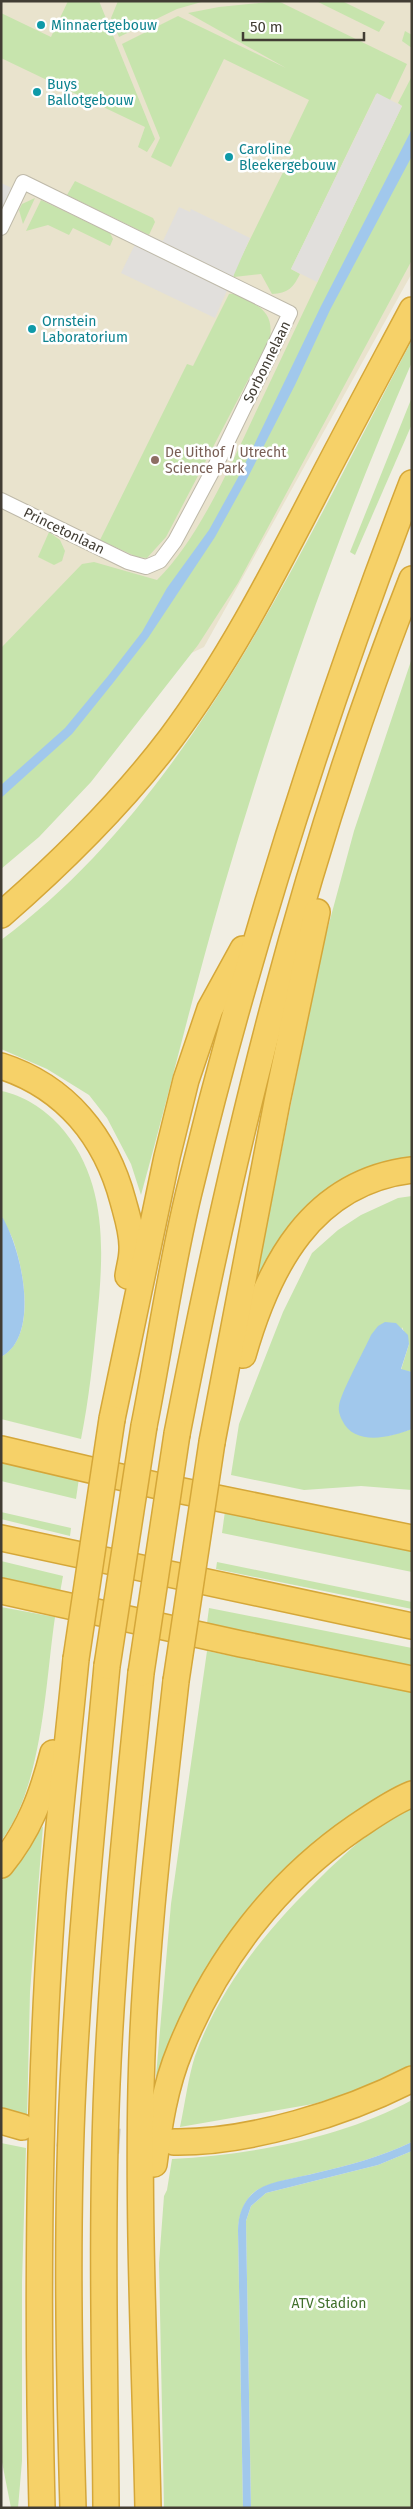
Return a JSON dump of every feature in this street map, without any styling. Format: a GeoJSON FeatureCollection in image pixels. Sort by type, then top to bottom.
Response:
{"type":"FeatureCollection","features":[{"type":"Feature","properties":{"kind":"highway"},"geometry":{"type":"LineString","coordinates":[[1,915],[78,845],[119,802],[172,736],[205,689],[276,569],[412,310]]}},
{"type":"Feature","properties":{"kind":"highway"},"geometry":{"type":"LineString","coordinates":[[73,2508],[69,2218],[73,2085],[84,1908],[107,1666],[144,1426],[190,1186],[266,906],[329,708],[412,483]]}},
{"type":"Feature","properties":{"kind":"highway"},"geometry":{"type":"LineString","coordinates":[[106,2508],[104,2219],[107,2076],[113,1972],[141,1673],[177,1434],[216,1240],[244,1118],[326,826],[359,725],[412,579]]}},
{"type":"Feature","properties":{"kind":"highway"},"geometry":{"type":"LineString","coordinates":[[148,2508],[142,2248],[142,2066],[158,1842],[176,1681],[212,1442],[276,1102],[322,890],[326,826]]}},
{"type":"Feature","properties":{"kind":"highway"},"geometry":{"type":"LineString","coordinates":[[42,2508],[38,2217],[42,2082],[53,1896],[76,1659],[112,1419],[167,1158],[186,1080],[210,1009],[266,906]]}},
{"type":"Feature","properties":{"kind":"highway"},"geometry":{"type":"LineString","coordinates":[[1,1066],[35,1080],[56,1093],[76,1112],[96,1137],[116,1175],[126,1211],[132,1249],[122,1315],[120,1381]]}},
{"type":"Feature","properties":{"kind":"highway"},"geometry":{"type":"LineString","coordinates":[[212,1442],[229,1403],[253,1318],[274,1270],[293,1240],[317,1213],[341,1194],[369,1180],[412,1170]]}},
{"type":"Feature","properties":{"kind":"highway"},"geometry":{"type":"LineString","coordinates":[[3,1449],[163,1487],[412,1538]]}},
{"type":"Feature","properties":{"kind":"highway"},"geometry":{"type":"LineString","coordinates":[[333,1522],[412,1520]]}},
{"type":"Feature","properties":{"kind":"highway"},"geometry":{"type":"LineString","coordinates":[[1,1538],[412,1626]]}},
{"type":"Feature","properties":{"kind":"highway"},"geometry":{"type":"LineString","coordinates":[[1,1590],[241,1644],[412,1678]]}},
{"type":"Feature","properties":{"kind":"highway"},"geometry":{"type":"LineString","coordinates":[[1,1865],[19,1842],[34,1815],[43,1791],[59,1726],[72,1697]]}},
{"type":"Feature","properties":{"kind":"highway"},"geometry":{"type":"LineString","coordinates":[[142,2248],[160,2123],[168,2086],[179,2051],[216,1976],[248,1929],[274,1897],[313,1860],[371,1817],[412,1794]]}},
{"type":"Feature","properties":{"kind":"highway"},"geometry":{"type":"LineString","coordinates":[[174,2142],[258,2133],[310,2120],[387,2092],[412,2079]]}},
{"type":"Feature","properties":{"kind":"street","name":"Sorbonnelaan"},"geometry":{"type":"LineString","coordinates":[[1,228],[23,182],[290,313],[221,455],[175,541],[160,561],[146,567],[128,562]]}},
{"type":"Feature","properties":{"kind":"street","name":"Princetonlaan"},"geometry":{"type":"LineString","coordinates":[[1,500],[128,562]]}},
{"type":"Feature","properties":{"kind":"shaded area","name":"De Uithof / Utrecht Science Park"},"geometry":{"type":"Polygon","coordinates":[[[1,1],[412,1],[412,273],[204,647],[22,734],[1,724],[1,1]]]}},
{"type":"Feature","properties":{"kind":"shaded area"},"geometry":{"type":"Polygon","coordinates":[[[377,93],[402,106],[317,282],[291,269],[377,93]]]}},
{"type":"Feature","properties":{"kind":"shaded area"},"geometry":{"type":"Polygon","coordinates":[[[1,183],[12,188],[1,211],[1,183]]]}},
{"type":"Feature","properties":{"kind":"shaded area"},"geometry":{"type":"Polygon","coordinates":[[[179,207],[190,212],[191,209],[250,238],[215,318],[121,273],[141,232],[163,241],[179,207]]]}},
{"type":"Feature","properties":{"kind":"green space"},"geometry":{"type":"Polygon","coordinates":[[[68,1],[99,1],[155,139],[147,152],[138,147],[145,127],[1,58],[1,13],[51,37],[68,1]]]}},
{"type":"Feature","properties":{"kind":"green space"},"geometry":{"type":"Polygon","coordinates":[[[118,1],[205,1],[177,9],[119,37],[111,18],[118,1]]]}},
{"type":"Feature","properties":{"kind":"green space"},"geometry":{"type":"Polygon","coordinates":[[[278,1],[407,64],[390,100],[376,94],[291,269],[300,274],[286,291],[272,294],[261,274],[234,277],[233,274],[294,150],[287,146],[309,100],[224,59],[171,167],[151,157],[160,138],[122,44],[178,16],[286,68],[188,13],[219,7],[278,1]]]}},
{"type":"Feature","properties":{"kind":"green space"},"geometry":{"type":"Polygon","coordinates":[[[316,1],[342,1],[385,22],[379,32],[316,1]]]}},
{"type":"Feature","properties":{"kind":"green space"},"geometry":{"type":"Polygon","coordinates":[[[405,31],[412,35],[412,48],[402,41],[405,31]]]}},
{"type":"Feature","properties":{"kind":"green space"},"geometry":{"type":"Polygon","coordinates":[[[412,76],[412,260],[238,583],[198,645],[91,782],[39,837],[1,869],[1,648],[82,564],[94,562],[157,580],[173,562],[203,518],[241,443],[402,106],[398,103],[412,76]]]}},
{"type":"Feature","properties":{"kind":"green space"},"geometry":{"type":"Polygon","coordinates":[[[75,181],[153,218],[155,222],[149,235],[67,195],[75,181]]]}},
{"type":"Feature","properties":{"kind":"green space"},"geometry":{"type":"Polygon","coordinates":[[[35,198],[23,224],[19,210],[22,204],[35,198]]]}},
{"type":"Feature","properties":{"kind":"green space"},"geometry":{"type":"Polygon","coordinates":[[[41,200],[110,233],[113,239],[110,246],[73,228],[69,235],[48,225],[26,231],[41,200]]]}},
{"type":"Feature","properties":{"kind":"green space"},"geometry":{"type":"Polygon","coordinates":[[[229,294],[234,294],[254,303],[263,310],[269,319],[270,338],[166,537],[147,558],[137,557],[100,540],[187,364],[193,366],[229,294]]]}},
{"type":"Feature","properties":{"kind":"green space"},"geometry":{"type":"Polygon","coordinates":[[[412,340],[412,362],[384,427],[333,558],[286,691],[242,825],[211,931],[141,1195],[131,1164],[107,1118],[89,1095],[47,1069],[1,1049],[1,940],[70,881],[131,815],[187,742],[238,664],[284,583],[412,340]]]}},
{"type":"Feature","properties":{"kind":"green space"},"geometry":{"type":"Polygon","coordinates":[[[412,397],[412,424],[355,555],[350,552],[412,397]]]}},
{"type":"Feature","properties":{"kind":"green space"},"geometry":{"type":"Polygon","coordinates":[[[49,532],[60,540],[65,551],[62,561],[54,565],[38,557],[49,532]]]}},
{"type":"Feature","properties":{"kind":"green space"},"geometry":{"type":"Polygon","coordinates":[[[412,658],[412,1164],[350,1184],[250,1310],[321,953],[354,831],[412,658]]]}},
{"type":"Feature","properties":{"kind":"green space"},"geometry":{"type":"Polygon","coordinates":[[[1,1091],[33,1104],[59,1125],[75,1146],[87,1169],[94,1192],[99,1217],[101,1268],[92,1364],[81,1439],[1,1419],[1,1357],[12,1348],[20,1335],[25,1303],[24,1285],[17,1253],[1,1212],[1,1091]]]}},
{"type":"Feature","properties":{"kind":"green space"},"geometry":{"type":"Polygon","coordinates":[[[412,1196],[412,1372],[401,1370],[409,1344],[402,1327],[388,1436],[412,1429],[412,1490],[361,1486],[304,1490],[231,1475],[239,1424],[283,1312],[312,1253],[338,1230],[361,1215],[398,1198],[412,1196]]]}},
{"type":"Feature","properties":{"kind":"green space"},"geometry":{"type":"Polygon","coordinates":[[[1,1459],[79,1478],[76,1499],[1,1481],[1,1459]]]}},
{"type":"Feature","properties":{"kind":"green space"},"geometry":{"type":"Polygon","coordinates":[[[225,1511],[412,1550],[412,1572],[222,1533],[225,1511]]]}},
{"type":"Feature","properties":{"kind":"green space"},"geometry":{"type":"Polygon","coordinates":[[[1,1512],[71,1528],[70,1536],[1,1519],[1,1512]]]}},
{"type":"Feature","properties":{"kind":"green space"},"geometry":{"type":"Polygon","coordinates":[[[1,1561],[63,1576],[59,1598],[1,1585],[1,1561]]]}},
{"type":"Feature","properties":{"kind":"green space"},"geometry":{"type":"Polygon","coordinates":[[[217,1562],[412,1602],[412,1609],[216,1569],[217,1562]]]}},
{"type":"Feature","properties":{"kind":"green space"},"geometry":{"type":"Polygon","coordinates":[[[1,1607],[55,1617],[45,1703],[34,1764],[26,1792],[15,1818],[1,1841],[1,1607]]]}},
{"type":"Feature","properties":{"kind":"green space"},"geometry":{"type":"Polygon","coordinates":[[[209,1608],[412,1648],[412,1673],[206,1631],[209,1608]]]}},
{"type":"Feature","properties":{"kind":"green space"},"geometry":{"type":"Polygon","coordinates":[[[207,1651],[412,1692],[412,1784],[306,1854],[163,2078],[156,2076],[171,1904],[207,1651]]]}},
{"type":"Feature","properties":{"kind":"green space"},"geometry":{"type":"Polygon","coordinates":[[[412,1808],[412,2065],[350,2093],[313,2104],[180,2127],[195,2056],[218,2005],[249,1958],[284,1915],[343,1856],[376,1828],[412,1808]]]}},
{"type":"Feature","properties":{"kind":"green space"},"geometry":{"type":"Polygon","coordinates":[[[43,1826],[30,1992],[27,2120],[1,2116],[1,1881],[14,1868],[43,1826]]]}},
{"type":"Feature","properties":{"kind":"green space"},"geometry":{"type":"Polygon","coordinates":[[[412,2100],[412,2142],[365,2160],[271,2184],[252,2193],[245,2203],[239,2220],[238,2231],[243,2508],[164,2508],[159,2263],[164,2196],[167,2190],[172,2159],[264,2149],[295,2142],[356,2125],[412,2100]]]}},
{"type":"Feature","properties":{"kind":"green space"},"geometry":{"type":"Polygon","coordinates":[[[1,2143],[26,2148],[22,2282],[22,2461],[18,2508],[11,2508],[1,2457],[1,2143]]]}},
{"type":"Feature","properties":{"kind":"green space","name":"ATV Stadion"},"geometry":{"type":"Polygon","coordinates":[[[412,2151],[412,2508],[251,2508],[246,2221],[251,2206],[266,2193],[378,2165],[412,2151]]]}},
{"type":"Feature","properties":{"kind":"water"},"geometry":{"type":"Polygon","coordinates":[[[412,129],[412,156],[330,310],[295,385],[215,537],[148,638],[72,734],[1,798],[1,785],[65,728],[108,676],[142,632],[167,588],[209,530],[241,472],[321,306],[412,129]]]}},
{"type":"Feature","properties":{"kind":"water"},"geometry":{"type":"Polygon","coordinates":[[[1,1215],[15,1247],[21,1268],[24,1289],[24,1311],[21,1330],[14,1346],[1,1357],[1,1215]]]}},
{"type":"Feature","properties":{"kind":"water"},"geometry":{"type":"Polygon","coordinates":[[[385,1322],[396,1323],[408,1335],[409,1344],[401,1369],[412,1372],[412,1429],[384,1437],[364,1437],[355,1434],[342,1420],[339,1411],[340,1400],[371,1335],[378,1326],[385,1322]]]}},
{"type":"Feature","properties":{"kind":"water"},"geometry":{"type":"Polygon","coordinates":[[[412,2142],[412,2151],[378,2165],[266,2193],[251,2206],[246,2221],[251,2508],[243,2508],[238,2231],[242,2208],[252,2194],[270,2184],[365,2160],[412,2142]]]}},
{"type":"Feature","properties":{"kind":"tunnel"},"geometry":{"type":"LineString","coordinates":[[22,2127],[91,2139],[161,2142]]}},
{"type":"Feature","properties":{"kind":"place","name":"Minnaertgebouw"},"geometry":{"type":"Point","coordinates":[41,25]}},
{"type":"Feature","properties":{"kind":"place","name":"Buys Ballotgebouw"},"geometry":{"type":"Point","coordinates":[37,92]}},
{"type":"Feature","properties":{"kind":"place","name":"Caroline Bleekergebouw"},"geometry":{"type":"Point","coordinates":[229,157]}},
{"type":"Feature","properties":{"kind":"place","name":"Ornstein Laboratorium"},"geometry":{"type":"Point","coordinates":[32,329]}},
{"type":"Feature","properties":{"kind":"place","name":"De Uithof / Utrecht Science Park"},"geometry":{"type":"Point","coordinates":[155,460]}}]}
